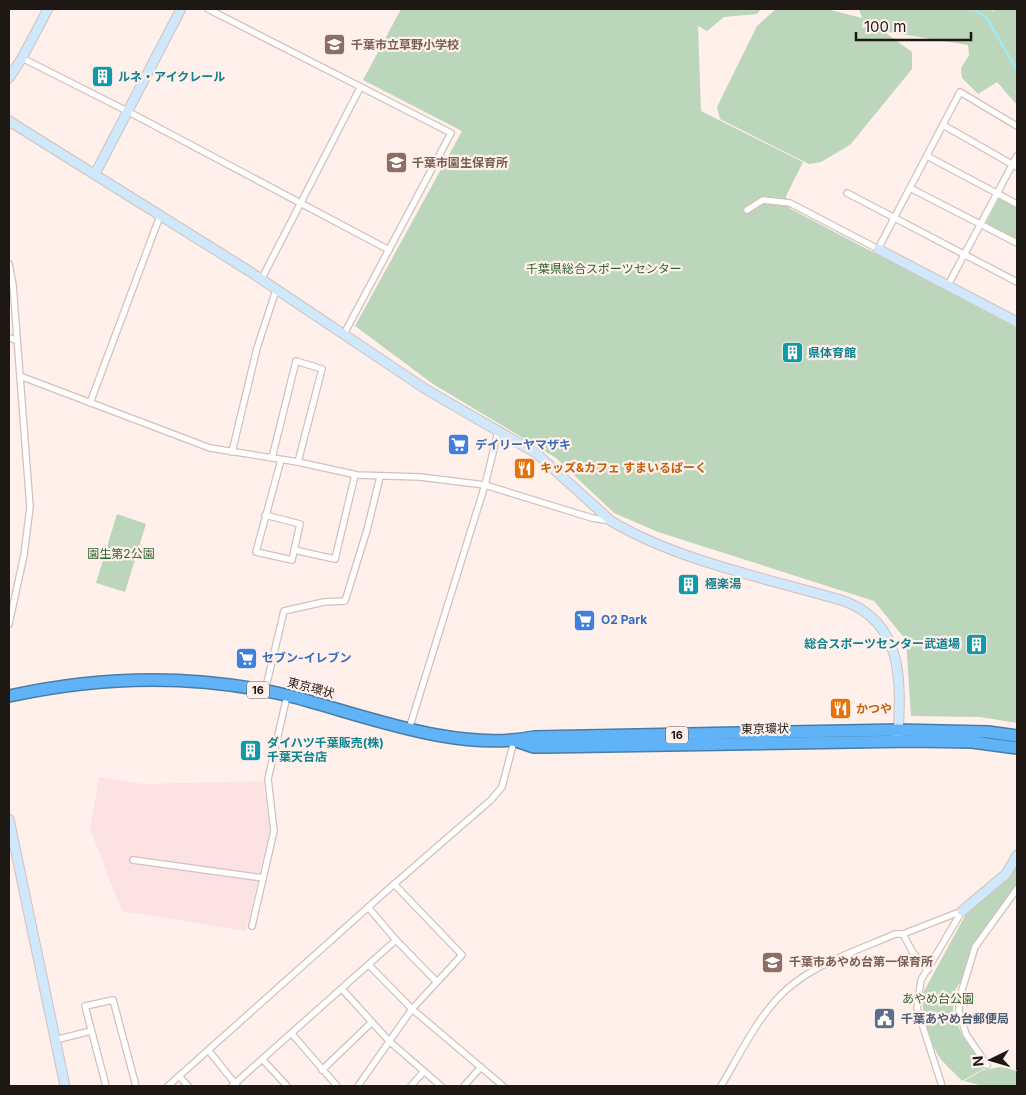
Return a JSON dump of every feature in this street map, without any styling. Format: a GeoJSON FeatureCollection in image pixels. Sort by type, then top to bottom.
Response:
{"type":"FeatureCollection","features":[{"type":"Feature","properties":{"kind":"highway","name":"東京環状"},"geometry":{"type":"LineString","coordinates":[[9,696],[62,686],[144,680],[219,684],[265,691],[409,729],[478,739],[514,741],[534,737],[898,736],[988,732],[1017,736]]}},
{"type":"Feature","properties":{"kind":"highway","name":"東京環状"},"geometry":{"type":"LineString","coordinates":[[898,736],[1017,748]]}},
{"type":"Feature","properties":{"kind":"street"},"geometry":{"type":"LineString","coordinates":[[9,78],[48,9]]}},
{"type":"Feature","properties":{"kind":"street"},"geometry":{"type":"LineString","coordinates":[[95,174],[181,9]]}},
{"type":"Feature","properties":{"kind":"street"},"geometry":{"type":"LineString","coordinates":[[208,9],[451,133],[344,334]]}},
{"type":"Feature","properties":{"kind":"street"},"geometry":{"type":"LineString","coordinates":[[22,58],[127,111],[299,204],[389,250]]}},
{"type":"Feature","properties":{"kind":"street"},"geometry":{"type":"LineString","coordinates":[[261,280],[360,88]]}},
{"type":"Feature","properties":{"kind":"street"},"geometry":{"type":"LineString","coordinates":[[878,249],[960,92],[1017,126]]}},
{"type":"Feature","properties":{"kind":"street"},"geometry":{"type":"LineString","coordinates":[[9,121],[261,280],[427,390],[536,454],[611,521],[636,535],[684,554],[844,601],[866,612],[883,628],[893,646],[898,672],[898,736]]}},
{"type":"Feature","properties":{"kind":"street"},"geometry":{"type":"LineString","coordinates":[[943,125],[1015,165]]}},
{"type":"Feature","properties":{"kind":"street"},"geometry":{"type":"LineString","coordinates":[[927,156],[1017,204]]}},
{"type":"Feature","properties":{"kind":"street"},"geometry":{"type":"LineString","coordinates":[[948,285],[997,194],[1015,165],[1017,156]]}},
{"type":"Feature","properties":{"kind":"street"},"geometry":{"type":"LineString","coordinates":[[910,188],[1017,243]]}},
{"type":"Feature","properties":{"kind":"street"},"geometry":{"type":"LineString","coordinates":[[847,193],[1017,282]]}},
{"type":"Feature","properties":{"kind":"street"},"geometry":{"type":"LineString","coordinates":[[747,210],[763,200],[790,203],[1017,322]]}},
{"type":"Feature","properties":{"kind":"street"},"geometry":{"type":"LineString","coordinates":[[90,403],[160,216]]}},
{"type":"Feature","properties":{"kind":"street"},"geometry":{"type":"LineString","coordinates":[[9,264],[30,507],[24,556],[9,624]]}},
{"type":"Feature","properties":{"kind":"street"},"geometry":{"type":"LineString","coordinates":[[232,452],[257,348],[276,290]]}},
{"type":"Feature","properties":{"kind":"street"},"geometry":{"type":"LineString","coordinates":[[9,338],[17,340]]}},
{"type":"Feature","properties":{"kind":"street"},"geometry":{"type":"LineString","coordinates":[[272,458],[296,361],[322,369],[298,462]]}},
{"type":"Feature","properties":{"kind":"street"},"geometry":{"type":"LineString","coordinates":[[20,376],[198,444],[232,452],[298,462],[355,475],[420,477],[485,485],[592,518],[611,521]]}},
{"type":"Feature","properties":{"kind":"street"},"geometry":{"type":"LineString","coordinates":[[409,729],[485,485],[498,432]]}},
{"type":"Feature","properties":{"kind":"street"},"geometry":{"type":"LineString","coordinates":[[265,515],[300,524],[292,560],[256,552],[265,515],[281,460]]}},
{"type":"Feature","properties":{"kind":"street"},"geometry":{"type":"LineString","coordinates":[[294,550],[335,559],[355,475]]}},
{"type":"Feature","properties":{"kind":"street"},"geometry":{"type":"LineString","coordinates":[[265,691],[284,611],[324,602],[345,601],[367,530],[380,477]]}},
{"type":"Feature","properties":{"kind":"street"},"geometry":{"type":"LineString","coordinates":[[252,926],[274,831],[268,779],[286,696]]}},
{"type":"Feature","properties":{"kind":"street"},"geometry":{"type":"LineString","coordinates":[[168,1086],[491,800],[502,788],[514,741]]}},
{"type":"Feature","properties":{"kind":"street"},"geometry":{"type":"LineString","coordinates":[[9,819],[65,1086]]}},
{"type":"Feature","properties":{"kind":"street"},"geometry":{"type":"LineString","coordinates":[[722,1086],[744,1046],[785,990],[811,972],[895,934],[903,934],[962,911],[1006,874],[1017,855]]}},
{"type":"Feature","properties":{"kind":"street"},"geometry":{"type":"LineString","coordinates":[[133,860],[263,878]]}},
{"type":"Feature","properties":{"kind":"street"},"geometry":{"type":"LineString","coordinates":[[358,1086],[412,1009],[462,955],[394,884]]}},
{"type":"Feature","properties":{"kind":"street"},"geometry":{"type":"LineString","coordinates":[[987,1064],[966,1034],[959,1012],[959,1000],[975,947],[1017,889]]}},
{"type":"Feature","properties":{"kind":"street"},"geometry":{"type":"LineString","coordinates":[[368,907],[396,940],[436,981]]}},
{"type":"Feature","properties":{"kind":"street"},"geometry":{"type":"LineString","coordinates":[[942,1086],[917,1008],[922,980],[962,911]]}},
{"type":"Feature","properties":{"kind":"street"},"geometry":{"type":"LineString","coordinates":[[903,934],[912,951],[928,970]]}},
{"type":"Feature","properties":{"kind":"street"},"geometry":{"type":"LineString","coordinates":[[208,1051],[235,1086],[396,940]]}},
{"type":"Feature","properties":{"kind":"street"},"geometry":{"type":"LineString","coordinates":[[369,965],[412,1009],[504,1086]]}},
{"type":"Feature","properties":{"kind":"street"},"geometry":{"type":"LineString","coordinates":[[342,989],[389,1041],[441,1086]]}},
{"type":"Feature","properties":{"kind":"street"},"geometry":{"type":"LineString","coordinates":[[106,1086],[85,1006],[114,1000],[136,1086]]}},
{"type":"Feature","properties":{"kind":"street"},"geometry":{"type":"LineString","coordinates":[[322,1070],[372,1022]]}},
{"type":"Feature","properties":{"kind":"street"},"geometry":{"type":"LineString","coordinates":[[55,1040],[91,1031]]}},
{"type":"Feature","properties":{"kind":"street"},"geometry":{"type":"LineString","coordinates":[[292,1034],[337,1086]]}},
{"type":"Feature","properties":{"kind":"street"},"geometry":{"type":"LineString","coordinates":[[263,1060],[287,1086]]}},
{"type":"Feature","properties":{"kind":"street"},"geometry":{"type":"LineString","coordinates":[[464,1086],[481,1067]]}},
{"type":"Feature","properties":{"kind":"street"},"geometry":{"type":"LineString","coordinates":[[411,1086],[424,1072]]}},
{"type":"Feature","properties":{"kind":"street"},"geometry":{"type":"LineString","coordinates":[[179,1076],[188,1086]]}},
{"type":"Feature","properties":{"kind":"shaded area"},"geometry":{"type":"Polygon","coordinates":[[[99,777],[143,784],[263,781],[270,830],[246,931],[122,911],[90,829],[99,777]]]}},
{"type":"Feature","properties":{"kind":"green space","name":"千葉県総合スポーツセンター"},"geometry":{"type":"Polygon","coordinates":[[[401,9],[761,9],[757,14],[724,17],[707,31],[698,26],[701,111],[803,162],[786,196],[789,208],[1017,328],[1017,723],[980,717],[911,716],[906,640],[874,601],[658,532],[614,513],[556,458],[433,384],[355,326],[462,131],[363,80],[401,9]]]}},
{"type":"Feature","properties":{"kind":"green space"},"geometry":{"type":"Polygon","coordinates":[[[776,9],[827,9],[862,18],[859,9],[989,9],[995,12],[992,9],[1017,9],[1017,105],[997,82],[978,94],[962,78],[961,68],[969,55],[968,45],[883,31],[912,52],[912,69],[850,145],[821,162],[809,164],[720,119],[717,107],[757,26],[776,9]]]}},
{"type":"Feature","properties":{"kind":"green space"},"geometry":{"type":"Polygon","coordinates":[[[999,198],[1017,207],[1017,239],[986,223],[999,198]]]}},
{"type":"Feature","properties":{"kind":"green space","name":"園生第2公園"},"geometry":{"type":"Polygon","coordinates":[[[117,514],[146,524],[125,592],[96,583],[117,514]]]}},
{"type":"Feature","properties":{"kind":"green space","name":"あやめ台公園"},"geometry":{"type":"Polygon","coordinates":[[[1017,864],[1017,884],[973,945],[961,981],[954,992],[953,1014],[962,1035],[985,1068],[962,1081],[936,1052],[924,1017],[923,993],[966,914],[1009,876],[1017,864]]]}},
{"type":"Feature","properties":{"kind":"green space"},"geometry":{"type":"Polygon","coordinates":[[[1000,1067],[1017,1069],[1017,1086],[983,1086],[964,1081],[983,1070],[1000,1067]]]}},
{"type":"Feature","properties":{"kind":"waterway"},"geometry":{"type":"LineString","coordinates":[[973,9],[986,17],[1017,70]]}},
{"type":"Feature","properties":{"kind":"place","name":"千葉市立草野小学校"},"geometry":{"type":"Point","coordinates":[335,45]}},
{"type":"Feature","properties":{"kind":"place","name":"ルネ・アイクレール"},"geometry":{"type":"Point","coordinates":[102,77]}},
{"type":"Feature","properties":{"kind":"place","name":"千葉市園生保育所"},"geometry":{"type":"Point","coordinates":[396,163]}},
{"type":"Feature","properties":{"kind":"place","name":"県体育館"},"geometry":{"type":"Point","coordinates":[792,353]}},
{"type":"Feature","properties":{"kind":"place","name":"デイリーヤマザキ"},"geometry":{"type":"Point","coordinates":[459,445]}},
{"type":"Feature","properties":{"kind":"place","name":"キッズ&カフェ すまいるぱーく"},"geometry":{"type":"Point","coordinates":[524,468]}},
{"type":"Feature","properties":{"kind":"place","name":"極楽湯"},"geometry":{"type":"Point","coordinates":[689,584]}},
{"type":"Feature","properties":{"kind":"place","name":"O2 Park"},"geometry":{"type":"Point","coordinates":[585,620]}},
{"type":"Feature","properties":{"kind":"place","name":"総合スポーツセンター武道場"},"geometry":{"type":"Point","coordinates":[976,644]}},
{"type":"Feature","properties":{"kind":"place","name":"セブン-イレブン"},"geometry":{"type":"Point","coordinates":[246,658]}},
{"type":"Feature","properties":{"kind":"place","name":"かつや"},"geometry":{"type":"Point","coordinates":[840,709]}},
{"type":"Feature","properties":{"kind":"place","name":"ダイハツ千葉販売(株) 千葉天台店"},"geometry":{"type":"Point","coordinates":[251,750]}},
{"type":"Feature","properties":{"kind":"place","name":"千葉市あやめ台第一保育所"},"geometry":{"type":"Point","coordinates":[773,962]}},
{"type":"Feature","properties":{"kind":"place","name":"千葉あやめ台郵便局"},"geometry":{"type":"Point","coordinates":[885,1019]}}]}
